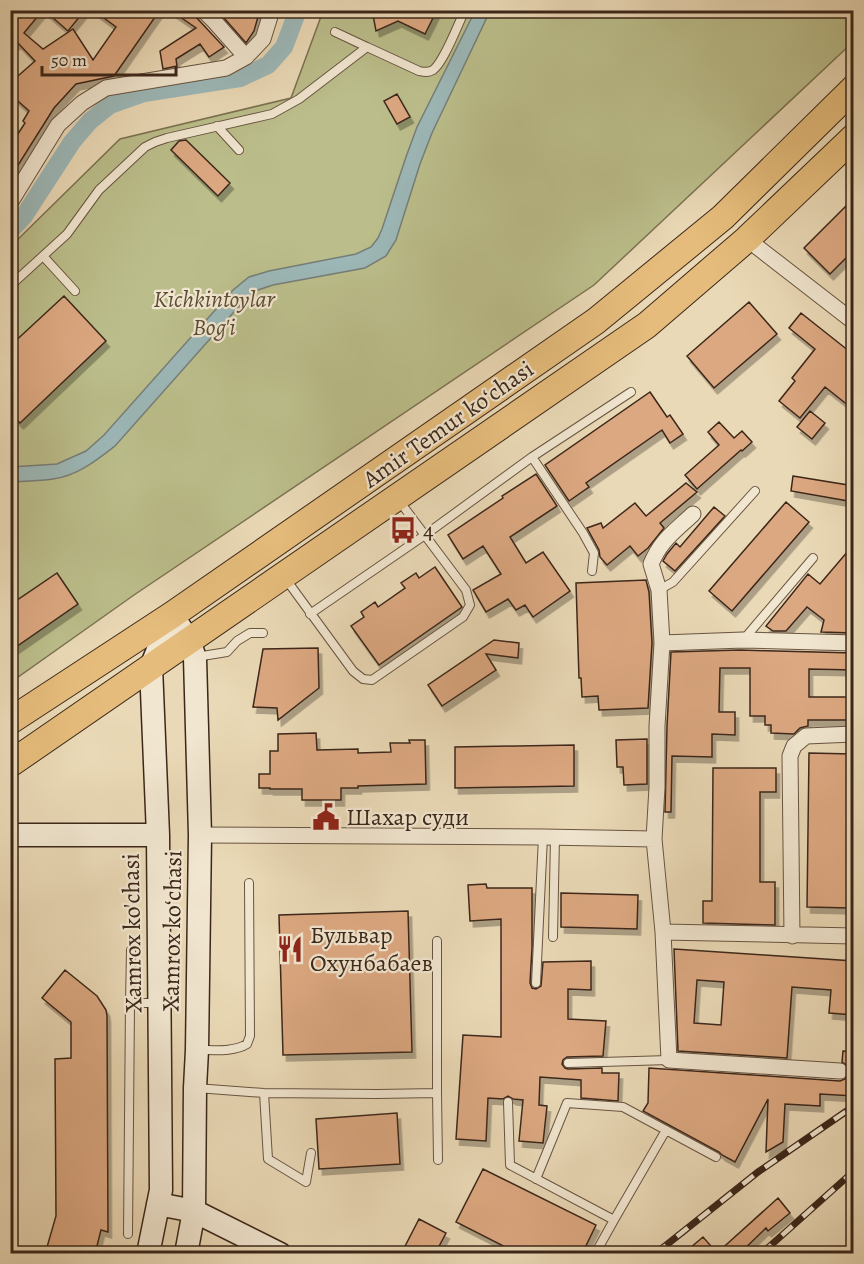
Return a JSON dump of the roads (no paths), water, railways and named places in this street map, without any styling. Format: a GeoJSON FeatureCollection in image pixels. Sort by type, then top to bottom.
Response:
{"type":"FeatureCollection","features":[{"type":"Feature","properties":{"kind":"main road","name":"Amir Temur koʻchasi"},"geometry":{"type":"LineString","coordinates":[[10,721],[172,615],[596,321],[723,217],[854,88]]}},
{"type":"Feature","properties":{"kind":"main road","name":"Amir Temur koʻchasi"},"geometry":{"type":"LineString","coordinates":[[10,764],[150,668],[192,649],[284,576],[647,325],[747,239],[854,137]]}},
{"type":"Feature","properties":{"kind":"main road"},"geometry":{"type":"LineString","coordinates":[[723,217],[747,239]]}},
{"type":"Feature","properties":{"kind":"main road"},"geometry":{"type":"LineString","coordinates":[[172,615],[192,649]]}},
{"type":"Feature","properties":{"kind":"main road","name":"Xamrox ko'chasi"},"geometry":{"type":"LineString","coordinates":[[148,1254],[161,1190],[158,835],[150,668],[172,615]]}},
{"type":"Feature","properties":{"kind":"main road","name":"Xamrox koʻchasi"},"geometry":{"type":"LineString","coordinates":[[186,1254],[194,1211],[200,835],[192,649]]}},
{"type":"Feature","properties":{"kind":"main road"},"geometry":{"type":"LineString","coordinates":[[10,835],[158,835]]}},
{"type":"Feature","properties":{"kind":"main road"},"geometry":{"type":"LineString","coordinates":[[158,1204],[194,1211],[280,1254]]}},
{"type":"Feature","properties":{"kind":"street"},"geometry":{"type":"LineString","coordinates":[[203,10],[246,57]]}},
{"type":"Feature","properties":{"kind":"street"},"geometry":{"type":"LineString","coordinates":[[10,203],[58,125],[82,103],[106,88],[226,68],[246,57],[263,39],[272,10]]}},
{"type":"Feature","properties":{"kind":"street"},"geometry":{"type":"LineString","coordinates":[[747,239],[854,322]]}},
{"type":"Feature","properties":{"kind":"street"},"geometry":{"type":"LineString","coordinates":[[693,514],[657,549],[651,564],[659,590],[662,643],[654,839],[663,932],[669,1060],[840,1071]]}},
{"type":"Feature","properties":{"kind":"street"},"geometry":{"type":"LineString","coordinates":[[662,643],[743,640],[854,643]]}},
{"type":"Feature","properties":{"kind":"street"},"geometry":{"type":"LineString","coordinates":[[792,936],[790,756],[794,746],[806,736],[854,734]]}},
{"type":"Feature","properties":{"kind":"street"},"geometry":{"type":"LineString","coordinates":[[200,835],[654,839]]}},
{"type":"Feature","properties":{"kind":"street"},"geometry":{"type":"LineString","coordinates":[[663,932],[854,936]]}},
{"type":"Feature","properties":{"kind":"lane"},"geometry":{"type":"LineString","coordinates":[[335,32],[427,73],[434,69],[440,61],[465,10]]}},
{"type":"Feature","properties":{"kind":"lane"},"geometry":{"type":"LineString","coordinates":[[10,286],[67,234],[99,190],[145,147],[167,138],[272,114],[299,99],[367,47]]}},
{"type":"Feature","properties":{"kind":"lane"},"geometry":{"type":"LineString","coordinates":[[217,126],[240,150]]}},
{"type":"Feature","properties":{"kind":"lane"},"geometry":{"type":"LineString","coordinates":[[43,256],[75,291]]}},
{"type":"Feature","properties":{"kind":"lane"},"geometry":{"type":"LineString","coordinates":[[310,614],[532,458],[631,392]]}},
{"type":"Feature","properties":{"kind":"lane"},"geometry":{"type":"LineString","coordinates":[[532,458],[589,543],[594,553],[592,572]]}},
{"type":"Feature","properties":{"kind":"lane"},"geometry":{"type":"LineString","coordinates":[[659,590],[673,582],[755,491]]}},
{"type":"Feature","properties":{"kind":"lane"},"geometry":{"type":"LineString","coordinates":[[284,576],[353,671],[363,679],[372,680],[436,636],[463,617],[470,605],[466,590],[397,498]]}},
{"type":"Feature","properties":{"kind":"lane"},"geometry":{"type":"LineString","coordinates":[[743,640],[813,558]]}},
{"type":"Feature","properties":{"kind":"lane"},"geometry":{"type":"LineString","coordinates":[[192,649],[227,652],[237,641],[250,633],[262,633]]}},
{"type":"Feature","properties":{"kind":"lane"},"geometry":{"type":"LineString","coordinates":[[549,837],[553,937]]}},
{"type":"Feature","properties":{"kind":"lane"},"geometry":{"type":"LineString","coordinates":[[536,983],[549,837]]}},
{"type":"Feature","properties":{"kind":"lane"},"geometry":{"type":"LineString","coordinates":[[197,1050],[235,1049],[248,1044],[250,1036],[249,883]]}},
{"type":"Feature","properties":{"kind":"lane"},"geometry":{"type":"LineString","coordinates":[[437,941],[438,1160]]}},
{"type":"Feature","properties":{"kind":"lane"},"geometry":{"type":"LineString","coordinates":[[128,1234],[131,950]]}},
{"type":"Feature","properties":{"kind":"lane"},"geometry":{"type":"LineString","coordinates":[[130,1003],[160,1003]]}},
{"type":"Feature","properties":{"kind":"lane"},"geometry":{"type":"LineString","coordinates":[[568,1063],[669,1060]]}},
{"type":"Feature","properties":{"kind":"lane"},"geometry":{"type":"LineString","coordinates":[[195,1088],[264,1093],[437,1093]]}},
{"type":"Feature","properties":{"kind":"lane"},"geometry":{"type":"LineString","coordinates":[[264,1093],[268,1159],[306,1182],[311,1153]]}},
{"type":"Feature","properties":{"kind":"lane"},"geometry":{"type":"LineString","coordinates":[[508,1102],[510,1165],[614,1220]]}},
{"type":"Feature","properties":{"kind":"lane"},"geometry":{"type":"LineString","coordinates":[[536,1179],[567,1103],[623,1107],[716,1157]]}},
{"type":"Feature","properties":{"kind":"lane"},"geometry":{"type":"LineString","coordinates":[[595,1254],[666,1130]]}},
{"type":"Feature","properties":{"kind":"water"},"geometry":{"type":"Polygon","coordinates":[[[475,11],[490,11],[432,133],[396,240],[386,256],[365,268],[273,285],[255,291],[115,446],[101,457],[70,475],[48,480],[11,482],[11,467],[57,464],[86,451],[104,435],[233,290],[249,277],[356,254],[371,247],[382,229],[417,127],[475,11]]]}},
{"type":"Feature","properties":{"kind":"waterway"},"geometry":{"type":"LineString","coordinates":[[10,231],[24,216],[72,142],[90,121],[110,105],[144,93],[240,78],[268,65],[284,47],[298,10]]}},
{"type":"Feature","properties":{"kind":"railway"},"geometry":{"type":"LineString","coordinates":[[655,1254],[758,1172],[854,1106]]}},
{"type":"Feature","properties":{"kind":"railway"},"geometry":{"type":"LineString","coordinates":[[761,1254],[854,1171]]}},
{"type":"Feature","properties":{"kind":"place","name":"4"},"geometry":{"type":"Point","coordinates":[403,530]}},
{"type":"Feature","properties":{"kind":"place","name":"Шахар суди"},"geometry":{"type":"Point","coordinates":[326,817]}},
{"type":"Feature","properties":{"kind":"place","name":"Бульвар Охунбабаев"},"geometry":{"type":"Point","coordinates":[290,949]}},
{"type":"Feature","properties":{"kind":"park label","name":"Kichkintoylar Bog'i"},"geometry":{"type":"Point","coordinates":[214,313]}}]}
